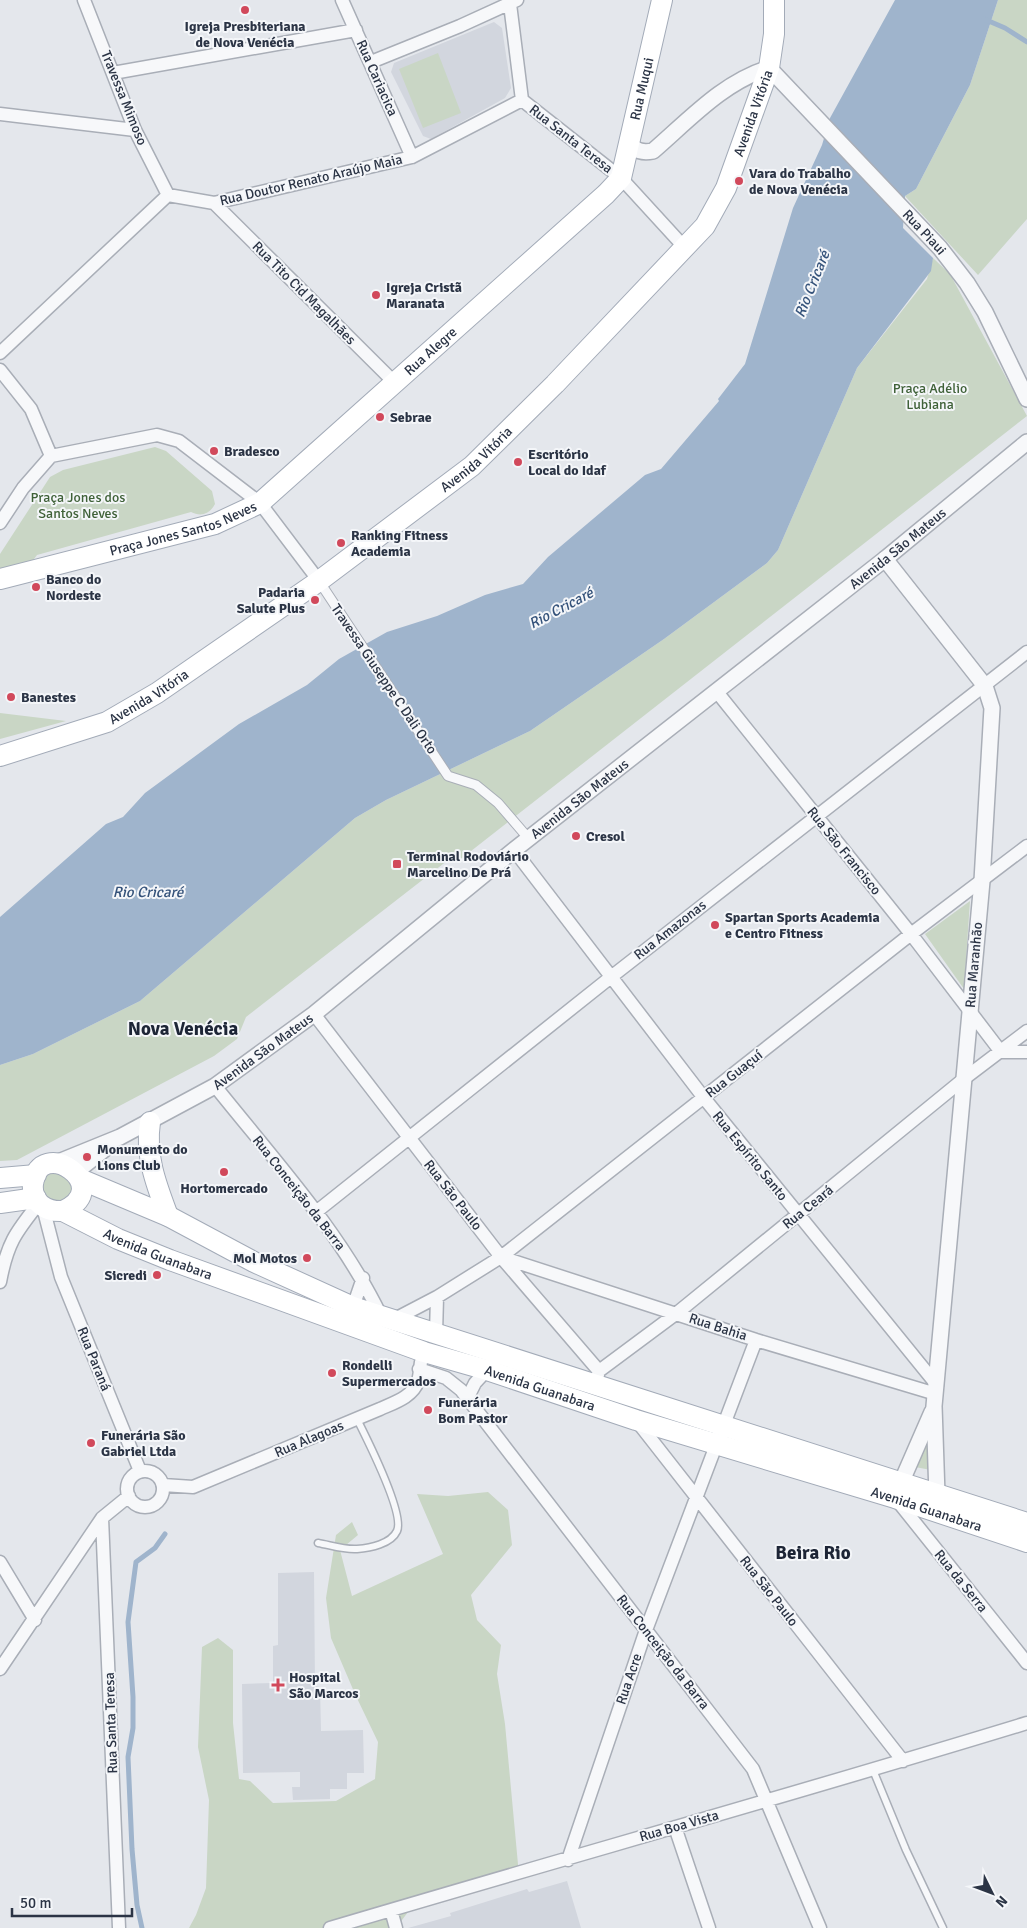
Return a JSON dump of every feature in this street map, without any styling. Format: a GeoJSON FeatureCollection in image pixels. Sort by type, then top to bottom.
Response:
{"type":"FeatureCollection","features":[{"type":"Feature","properties":{"kind":"main road","name":"Rua Muqui"},"geometry":{"type":"LineString","coordinates":[[621,178],[662,0]]}},
{"type":"Feature","properties":{"kind":"main road","name":"Avenida Vitória"},"geometry":{"type":"LineString","coordinates":[[0,756],[107,722],[157,693],[319,581],[472,466],[556,384],[686,249],[705,226],[726,188],[769,68],[774,34],[774,0]]}},
{"type":"Feature","properties":{"kind":"main road","name":"Rua Alegre"},"geometry":{"type":"LineString","coordinates":[[260,503],[606,194],[621,178]]}},
{"type":"Feature","properties":{"kind":"main road","name":"Praça Jones Santos Neves"},"geometry":{"type":"LineString","coordinates":[[0,579],[206,526],[260,503]]}},
{"type":"Feature","properties":{"kind":"main road"},"geometry":{"type":"LineString","coordinates":[[150,1122],[147,1140],[150,1166],[168,1216]]}},
{"type":"Feature","properties":{"kind":"main road"},"geometry":{"type":"LineString","coordinates":[[0,1203],[48,1206],[70,1207],[80,1195],[78,1176],[63,1164],[56,1163],[41,1169],[36,1175],[33,1190],[48,1206]]}},
{"type":"Feature","properties":{"kind":"main road"},"geometry":{"type":"LineString","coordinates":[[0,1178],[36,1175]]}},
{"type":"Feature","properties":{"kind":"main road","name":"Avenida Guanabara"},"geometry":{"type":"LineString","coordinates":[[78,1176],[168,1216],[254,1262],[353,1307],[436,1334],[597,1378],[898,1491],[1027,1542]]}},
{"type":"Feature","properties":{"kind":"main road","name":"Avenida Guanabara"},"geometry":{"type":"LineString","coordinates":[[48,1206],[118,1239],[421,1361],[487,1370],[636,1420],[715,1444],[898,1491],[937,1494],[1027,1523]]}},
{"type":"Feature","properties":{"kind":"street","name":"Travessa Mimoso"},"geometry":{"type":"LineString","coordinates":[[84,0],[135,130],[168,195]]}},
{"type":"Feature","properties":{"kind":"street","name":"Rua Cariacica"},"geometry":{"type":"LineString","coordinates":[[342,0],[412,157]]}},
{"type":"Feature","properties":{"kind":"street"},"geometry":{"type":"LineString","coordinates":[[371,62],[513,2]]}},
{"type":"Feature","properties":{"kind":"street","name":"Rua Santa Teresa"},"geometry":{"type":"LineString","coordinates":[[513,2],[522,100],[621,178],[686,249]]}},
{"type":"Feature","properties":{"kind":"street"},"geometry":{"type":"LineString","coordinates":[[113,73],[356,30]]}},
{"type":"Feature","properties":{"kind":"street"},"geometry":{"type":"LineString","coordinates":[[629,144],[636,150],[644,153],[653,151],[734,83],[751,73],[769,68]]}},
{"type":"Feature","properties":{"kind":"street","name":"Rua Piaui"},"geometry":{"type":"LineString","coordinates":[[769,68],[940,248],[967,283],[984,312],[1027,399]]}},
{"type":"Feature","properties":{"kind":"street","name":"Rua Doutor Renato Araújo Maia"},"geometry":{"type":"LineString","coordinates":[[168,195],[214,203],[412,157],[522,100]]}},
{"type":"Feature","properties":{"kind":"street"},"geometry":{"type":"LineString","coordinates":[[0,114],[135,130]]}},
{"type":"Feature","properties":{"kind":"street"},"geometry":{"type":"LineString","coordinates":[[0,353],[168,195]]}},
{"type":"Feature","properties":{"kind":"street","name":"Rua Tito Cid Magalhães"},"geometry":{"type":"LineString","coordinates":[[214,203],[395,383]]}},
{"type":"Feature","properties":{"kind":"street"},"geometry":{"type":"LineString","coordinates":[[0,370],[30,409],[51,456],[23,488],[0,524]]}},
{"type":"Feature","properties":{"kind":"street","name":"Praça Jones Santos Neves"},"geometry":{"type":"LineString","coordinates":[[51,456],[146,435],[168,437],[179,441],[260,503]]}},
{"type":"Feature","properties":{"kind":"street","name":"Avenida São Mateus"},"geometry":{"type":"LineString","coordinates":[[56,1163],[120,1137],[215,1086],[314,1014],[514,850],[885,559],[1027,442]]}},
{"type":"Feature","properties":{"kind":"street"},"geometry":{"type":"LineString","coordinates":[[260,503],[319,581]]}},
{"type":"Feature","properties":{"kind":"street","name":"Rua Maranhão"},"geometry":{"type":"LineString","coordinates":[[885,559],[985,686],[992,708],[982,881],[936,1395],[937,1494]]}},
{"type":"Feature","properties":{"kind":"street","name":"Travessa Giuseppe C Dali Orto"},"geometry":{"type":"LineString","coordinates":[[319,581],[448,776],[476,785],[498,803],[529,839]]}},
{"type":"Feature","properties":{"kind":"street","name":"Rua Amazonas"},"geometry":{"type":"LineString","coordinates":[[316,1212],[611,976],[1027,652]]}},
{"type":"Feature","properties":{"kind":"street","name":"Rua São Francisco"},"geometry":{"type":"LineString","coordinates":[[717,692],[912,934],[1001,1052]]}},
{"type":"Feature","properties":{"kind":"street","name":"Rua Guaçuí"},"geometry":{"type":"LineString","coordinates":[[437,1297],[501,1257],[1027,846]]}},
{"type":"Feature","properties":{"kind":"street","name":"Rua Espírito Santo"},"geometry":{"type":"LineString","coordinates":[[514,850],[704,1098],[936,1395]]}},
{"type":"Feature","properties":{"kind":"street","name":"Rua São Paulo"},"geometry":{"type":"LineString","coordinates":[[314,1014],[501,1257],[597,1378]]}},
{"type":"Feature","properties":{"kind":"street","name":"Rua Ceará"},"geometry":{"type":"LineString","coordinates":[[597,1378],[798,1216],[964,1078],[1027,1031]]}},
{"type":"Feature","properties":{"kind":"street"},"geometry":{"type":"LineString","coordinates":[[1001,1052],[1027,1052]]}},
{"type":"Feature","properties":{"kind":"street","name":"Rua Conceição da Barra"},"geometry":{"type":"LineString","coordinates":[[215,1086],[316,1212],[363,1278]]}},
{"type":"Feature","properties":{"kind":"street","name":"Avenida São Mateus"},"geometry":{"type":"LineString","coordinates":[[78,1176],[120,1137]]}},
{"type":"Feature","properties":{"kind":"street"},"geometry":{"type":"LineString","coordinates":[[0,1282],[4,1259],[16,1231],[48,1206]]}},
{"type":"Feature","properties":{"kind":"street","name":"Rua Paraná"},"geometry":{"type":"LineString","coordinates":[[48,1206],[51,1245],[61,1277],[140,1472]]}},
{"type":"Feature","properties":{"kind":"street","name":"Rua Bahia"},"geometry":{"type":"LineString","coordinates":[[501,1257],[756,1340],[936,1395]]}},
{"type":"Feature","properties":{"kind":"street"},"geometry":{"type":"LineString","coordinates":[[353,1307],[363,1278]]}},
{"type":"Feature","properties":{"kind":"street"},"geometry":{"type":"LineString","coordinates":[[363,1278],[387,1318],[437,1297],[436,1334]]}},
{"type":"Feature","properties":{"kind":"street"},"geometry":{"type":"LineString","coordinates":[[723,1425],[756,1340]]}},
{"type":"Feature","properties":{"kind":"street","name":"Rua Conceição da Barra"},"geometry":{"type":"LineString","coordinates":[[421,1361],[461,1390],[753,1769],[820,1928]]}},
{"type":"Feature","properties":{"kind":"street","name":"Rua Alagoas"},"geometry":{"type":"LineString","coordinates":[[163,1485],[193,1487],[357,1419],[409,1394],[418,1381],[421,1361]]}},
{"type":"Feature","properties":{"kind":"street"},"geometry":{"type":"LineString","coordinates":[[467,1398],[475,1384],[487,1370]]}},
{"type":"Feature","properties":{"kind":"street","name":"Rua Maranhão"},"geometry":{"type":"LineString","coordinates":[[898,1491],[936,1395]]}},
{"type":"Feature","properties":{"kind":"street","name":"Rua São Paulo"},"geometry":{"type":"LineString","coordinates":[[636,1420],[903,1761]]}},
{"type":"Feature","properties":{"kind":"street","name":"Rua Acre"},"geometry":{"type":"LineString","coordinates":[[568,1860],[646,1630],[723,1425]]}},
{"type":"Feature","properties":{"kind":"street"},"geometry":{"type":"LineString","coordinates":[[140,1472],[152,1472],[157,1475],[163,1485],[162,1496],[155,1505],[149,1507],[137,1506],[128,1496],[128,1484],[131,1478],[140,1472]]}},
{"type":"Feature","properties":{"kind":"street","name":"Rua da Serra"},"geometry":{"type":"LineString","coordinates":[[898,1491],[1027,1663]]}},
{"type":"Feature","properties":{"kind":"street"},"geometry":{"type":"LineString","coordinates":[[0,1669],[35,1620],[102,1518],[128,1496]]}},
{"type":"Feature","properties":{"kind":"street","name":"Rua Santa Teresa"},"geometry":{"type":"LineString","coordinates":[[102,1518],[119,1928]]}},
{"type":"Feature","properties":{"kind":"street"},"geometry":{"type":"LineString","coordinates":[[0,1562],[35,1620]]}},
{"type":"Feature","properties":{"kind":"street","name":"Rua Boa Vista"},"geometry":{"type":"LineString","coordinates":[[330,1928],[568,1860],[675,1826],[768,1802],[1027,1723]]}},
{"type":"Feature","properties":{"kind":"street"},"geometry":{"type":"LineString","coordinates":[[675,1826],[709,1928]]}},
{"type":"Feature","properties":{"kind":"street"},"geometry":{"type":"LineString","coordinates":[[391,1910],[396,1928]]}},
{"type":"Feature","properties":{"kind":"lane"},"geometry":{"type":"LineString","coordinates":[[318,1544],[356,1549],[385,1542],[398,1530],[399,1522],[395,1506],[357,1419]]}},
{"type":"Feature","properties":{"kind":"lane"},"geometry":{"type":"LineString","coordinates":[[873,1770],[906,1850],[943,1928]]}},
{"type":"Feature","properties":{"kind":"shaded area"},"geometry":{"type":"Polygon","coordinates":[[[494,22],[502,28],[511,88],[505,98],[431,139],[423,136],[391,72],[394,63],[494,22]]]}},
{"type":"Feature","properties":{"kind":"shaded area","name":"Hospital São Marcos"},"geometry":{"type":"Polygon","coordinates":[[[314,1572],[315,1686],[320,1687],[321,1731],[363,1730],[364,1773],[347,1773],[347,1789],[330,1789],[330,1799],[293,1800],[292,1787],[300,1787],[300,1772],[243,1773],[242,1684],[273,1683],[273,1646],[278,1645],[278,1573],[314,1572]]]}},
{"type":"Feature","properties":{"kind":"shaded area"},"geometry":{"type":"Polygon","coordinates":[[[567,1881],[581,1928],[408,1928],[451,1916],[450,1913],[527,1889],[529,1892],[567,1881]]]}},
{"type":"Feature","properties":{"kind":"green space"},"geometry":{"type":"Polygon","coordinates":[[[998,0],[1027,0],[1027,219],[978,275],[905,196],[916,189],[970,85],[998,0]]]}},
{"type":"Feature","properties":{"kind":"green space"},"geometry":{"type":"Polygon","coordinates":[[[438,53],[461,113],[423,128],[399,69],[438,53]]]}},
{"type":"Feature","properties":{"kind":"green space","name":"Praça Adélio Lubiana"},"geometry":{"type":"Polygon","coordinates":[[[933,258],[950,274],[1027,416],[457,862],[452,857],[246,1017],[237,1039],[214,1056],[17,1160],[0,1161],[0,1065],[33,1054],[140,1001],[355,818],[386,800],[530,731],[664,639],[767,563],[778,550],[857,368],[927,279],[933,258]]]}},
{"type":"Feature","properties":{"kind":"green space","name":"Praça Jones dos Santos Neves"},"geometry":{"type":"Polygon","coordinates":[[[155,447],[166,451],[212,491],[215,504],[211,510],[202,514],[191,512],[37,555],[31,563],[0,570],[0,554],[50,477],[63,470],[155,447]]]}},
{"type":"Feature","properties":{"kind":"green space"},"geometry":{"type":"Polygon","coordinates":[[[0,713],[66,721],[0,739],[0,713]]]}},
{"type":"Feature","properties":{"kind":"green space"},"geometry":{"type":"Polygon","coordinates":[[[970,901],[964,989],[925,934],[970,901]]]}},
{"type":"Feature","properties":{"kind":"green space"},"geometry":{"type":"Polygon","coordinates":[[[57,1172],[71,1180],[72,1191],[63,1203],[44,1199],[41,1183],[47,1175],[57,1172]]]}},
{"type":"Feature","properties":{"kind":"green space"},"geometry":{"type":"Polygon","coordinates":[[[930,1429],[931,1470],[915,1467],[930,1429]]]}},
{"type":"Feature","properties":{"kind":"green space"},"geometry":{"type":"Polygon","coordinates":[[[488,1492],[508,1510],[512,1545],[471,1595],[477,1620],[501,1645],[497,1674],[505,1724],[519,1875],[411,1908],[396,1928],[189,1928],[206,1888],[209,1800],[198,1747],[202,1647],[218,1638],[233,1650],[233,1723],[239,1779],[250,1781],[273,1803],[336,1801],[375,1779],[378,1742],[331,1638],[326,1598],[336,1535],[352,1522],[358,1535],[340,1550],[352,1596],[443,1554],[417,1494],[448,1496],[488,1492]]]}},
{"type":"Feature","properties":{"kind":"water","name":"Rio Cricaré"},"geometry":{"type":"Polygon","coordinates":[[[895,0],[998,0],[970,85],[916,189],[905,196],[903,228],[933,258],[931,271],[857,368],[778,550],[767,563],[664,639],[530,731],[386,800],[355,818],[140,1001],[33,1054],[0,1065],[0,917],[106,824],[123,817],[145,793],[239,724],[307,685],[339,659],[387,632],[437,616],[485,595],[523,584],[548,557],[645,475],[661,469],[719,401],[718,399],[745,364],[793,208],[822,145],[830,118],[895,0]]]}},
{"type":"Feature","properties":{"kind":"waterway"},"geometry":{"type":"LineString","coordinates":[[984,19],[1005,28],[1027,42]]}},
{"type":"Feature","properties":{"kind":"waterway"},"geometry":{"type":"LineString","coordinates":[[142,1928],[137,1905],[132,1849],[128,1757],[133,1728],[133,1697],[128,1622],[136,1562],[155,1548],[165,1534]]}},
{"type":"Feature","properties":{"kind":"place","name":"Igreja Presbiteriana de Nova Venécia"},"geometry":{"type":"Point","coordinates":[245,10]}},
{"type":"Feature","properties":{"kind":"place","name":"Vara do Trabalho de Nova Venécia"},"geometry":{"type":"Point","coordinates":[739,181]}},
{"type":"Feature","properties":{"kind":"place","name":"Igreja Cristã Maranata"},"geometry":{"type":"Point","coordinates":[376,295]}},
{"type":"Feature","properties":{"kind":"place","name":"Sebrae"},"geometry":{"type":"Point","coordinates":[380,417]}},
{"type":"Feature","properties":{"kind":"place","name":"Bradesco"},"geometry":{"type":"Point","coordinates":[214,451]}},
{"type":"Feature","properties":{"kind":"place","name":"Escritório Local do Idaf"},"geometry":{"type":"Point","coordinates":[518,462]}},
{"type":"Feature","properties":{"kind":"place","name":"Ranking Fitness Academia"},"geometry":{"type":"Point","coordinates":[341,543]}},
{"type":"Feature","properties":{"kind":"place","name":"Banco do Nordeste"},"geometry":{"type":"Point","coordinates":[36,587]}},
{"type":"Feature","properties":{"kind":"place","name":"Padaria Salute Plus"},"geometry":{"type":"Point","coordinates":[315,600]}},
{"type":"Feature","properties":{"kind":"place","name":"Banestes"},"geometry":{"type":"Point","coordinates":[11,697]}},
{"type":"Feature","properties":{"kind":"place","name":"Cresol"},"geometry":{"type":"Point","coordinates":[576,836]}},
{"type":"Feature","properties":{"kind":"place","name":"Terminal Rodoviário Marcelino De Prá"},"geometry":{"type":"Point","coordinates":[397,864]}},
{"type":"Feature","properties":{"kind":"place","name":"Spartan Sports Academia e Centro Fitness"},"geometry":{"type":"Point","coordinates":[715,925]}},
{"type":"Feature","properties":{"kind":"place","name":"Monumento do Lions Club"},"geometry":{"type":"Point","coordinates":[87,1157]}},
{"type":"Feature","properties":{"kind":"place","name":"Hortomercado"},"geometry":{"type":"Point","coordinates":[224,1172]}},
{"type":"Feature","properties":{"kind":"place","name":"Mol Motos"},"geometry":{"type":"Point","coordinates":[307,1258]}},
{"type":"Feature","properties":{"kind":"place","name":"Sicredi"},"geometry":{"type":"Point","coordinates":[157,1275]}},
{"type":"Feature","properties":{"kind":"place","name":"Rondelli Supermercados"},"geometry":{"type":"Point","coordinates":[332,1373]}},
{"type":"Feature","properties":{"kind":"place","name":"Funerária Bom Pastor"},"geometry":{"type":"Point","coordinates":[428,1410]}},
{"type":"Feature","properties":{"kind":"place","name":"Funerária São Gabriel Ltda"},"geometry":{"type":"Point","coordinates":[91,1443]}},
{"type":"Feature","properties":{"kind":"place","name":"Hospital São Marcos"},"geometry":{"type":"Point","coordinates":[278,1685]}},
{"type":"Feature","properties":{"kind":"district","name":"Nova Venécia"},"geometry":{"type":"Point","coordinates":[183,1029]}},
{"type":"Feature","properties":{"kind":"district","name":"Beira Rio"},"geometry":{"type":"Point","coordinates":[813,1553]}}]}
